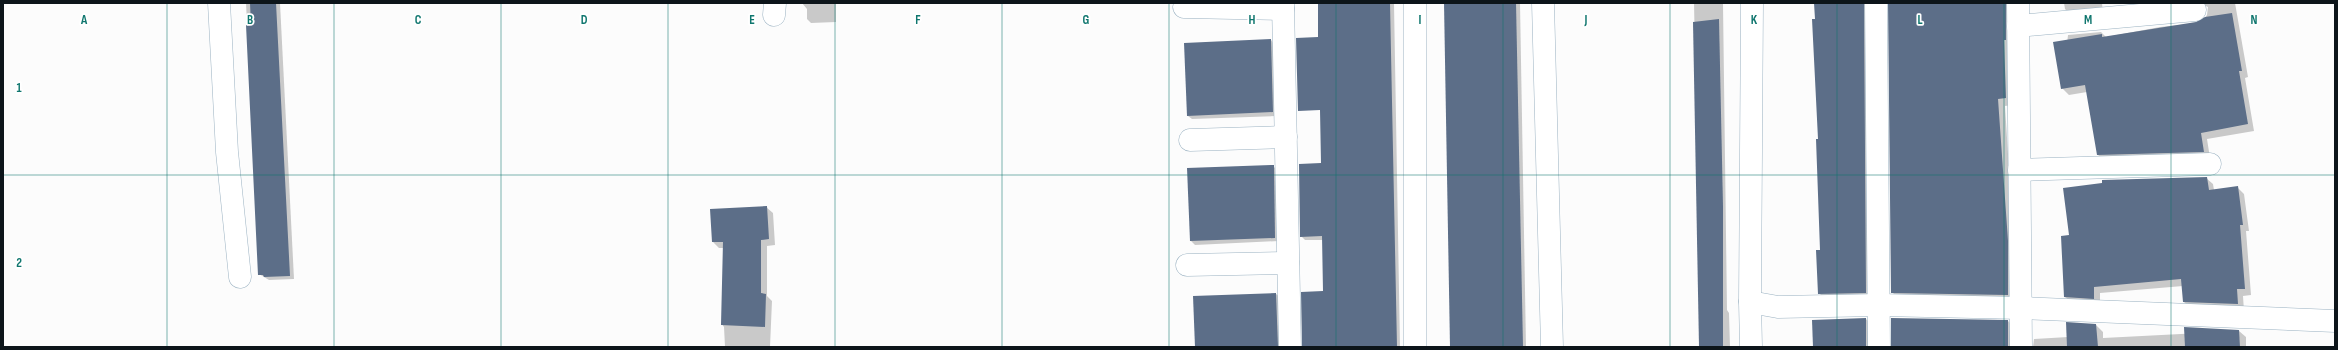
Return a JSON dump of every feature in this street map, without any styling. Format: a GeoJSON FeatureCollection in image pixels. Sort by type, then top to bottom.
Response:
{"type":"FeatureCollection","features":[{"type":"Feature","properties":{"kind":"street"},"geometry":{"type":"LineString","coordinates":[[219,3],[227,152],[240,277]]}},
{"type":"Feature","properties":{"kind":"street"},"geometry":{"type":"LineString","coordinates":[[1414,347],[1415,3]]}},
{"type":"Feature","properties":{"kind":"street"},"geometry":{"type":"LineString","coordinates":[[1544,3],[1552,347]]}},
{"type":"Feature","properties":{"kind":"street"},"geometry":{"type":"LineString","coordinates":[[1751,347],[1752,3]]}},
{"type":"Feature","properties":{"kind":"street"},"geometry":{"type":"LineString","coordinates":[[1876,3],[1879,347]]}},
{"type":"Feature","properties":{"kind":"street"},"geometry":{"type":"LineString","coordinates":[[2018,3],[2021,347]]}},
{"type":"Feature","properties":{"kind":"street"},"geometry":{"type":"LineString","coordinates":[[1184,8],[1283,6],[1290,347]]}},
{"type":"Feature","properties":{"kind":"street"},"geometry":{"type":"LineString","coordinates":[[2018,26],[2195,10]]}},
{"type":"Feature","properties":{"kind":"street"},"geometry":{"type":"LineString","coordinates":[[1190,140],[1286,137]]}},
{"type":"Feature","properties":{"kind":"street"},"geometry":{"type":"LineString","coordinates":[[2019,170],[2210,164]]}},
{"type":"Feature","properties":{"kind":"street"},"geometry":{"type":"LineString","coordinates":[[1187,265],[1288,263]]}},
{"type":"Feature","properties":{"kind":"street"},"geometry":{"type":"LineString","coordinates":[[1750,302],[1778,307],[1879,305],[2021,308],[2335,321]]}},
{"type":"Feature","properties":{"kind":"building"},"geometry":{"type":"Polygon","coordinates":[[[250,3],[276,3],[290,276],[264,277],[263,275],[258,275],[246,25],[251,25],[250,3]]]}},
{"type":"Feature","properties":{"kind":"building"},"geometry":{"type":"Polygon","coordinates":[[[1318,3],[1390,3],[1397,347],[1302,347],[1301,292],[1323,291],[1322,236],[1300,237],[1299,164],[1321,163],[1320,110],[1298,111],[1296,38],[1318,37],[1318,3]]]}},
{"type":"Feature","properties":{"kind":"building"},"geometry":{"type":"Polygon","coordinates":[[[1444,3],[1516,3],[1523,347],[1450,347],[1444,3]]]}},
{"type":"Feature","properties":{"kind":"building"},"geometry":{"type":"Polygon","coordinates":[[[1814,3],[1864,3],[1866,293],[1818,294],[1816,250],[1820,250],[1816,139],[1818,139],[1812,19],[1815,19],[1814,3]]]}},
{"type":"Feature","properties":{"kind":"building"},"geometry":{"type":"Polygon","coordinates":[[[1888,3],[2006,3],[2006,40],[2004,40],[2006,98],[1998,99],[2008,241],[2008,295],[1891,293],[1888,3]]]}},
{"type":"Feature","properties":{"kind":"building"},"geometry":{"type":"Polygon","coordinates":[[[2232,13],[2242,71],[2239,71],[2248,124],[2201,133],[2204,152],[2097,155],[2085,85],[2061,89],[2053,42],[2102,34],[2102,37],[2196,22],[2205,17],[2232,13]]]}},
{"type":"Feature","properties":{"kind":"building"},"geometry":{"type":"Polygon","coordinates":[[[1719,19],[1723,207],[1723,347],[1699,347],[1693,22],[1719,19]]]}},
{"type":"Feature","properties":{"kind":"building"},"geometry":{"type":"Polygon","coordinates":[[[1271,39],[1273,112],[1187,116],[1184,43],[1271,39]]]}},
{"type":"Feature","properties":{"kind":"building"},"geometry":{"type":"Polygon","coordinates":[[[1274,165],[1275,238],[1190,241],[1187,168],[1274,165]]]}},
{"type":"Feature","properties":{"kind":"building"},"geometry":{"type":"Polygon","coordinates":[[[2207,177],[2209,190],[2238,186],[2243,225],[2240,225],[2245,289],[2237,289],[2238,304],[2183,302],[2181,279],[2094,287],[2094,299],[2064,297],[2061,236],[2069,235],[2063,188],[2102,183],[2102,180],[2207,177]]]}},
{"type":"Feature","properties":{"kind":"building"},"geometry":{"type":"Polygon","coordinates":[[[767,206],[769,239],[761,240],[761,293],[766,294],[765,327],[721,325],[723,242],[712,242],[710,209],[767,206]]]}},
{"type":"Feature","properties":{"kind":"building"},"geometry":{"type":"Polygon","coordinates":[[[1276,293],[1278,347],[1195,347],[1193,296],[1276,293]]]}},
{"type":"Feature","properties":{"kind":"building"},"geometry":{"type":"Polygon","coordinates":[[[1866,318],[1866,347],[1813,347],[1812,320],[1866,318]]]}},
{"type":"Feature","properties":{"kind":"building"},"geometry":{"type":"Polygon","coordinates":[[[1891,318],[2008,320],[2008,347],[1891,347],[1891,318]]]}},
{"type":"Feature","properties":{"kind":"building"},"geometry":{"type":"Polygon","coordinates":[[[2066,322],[2096,324],[2098,347],[2067,347],[2066,322]]]}},
{"type":"Feature","properties":{"kind":"building"},"geometry":{"type":"Polygon","coordinates":[[[2184,327],[2239,330],[2240,347],[2185,347],[2184,327]]]}}]}
